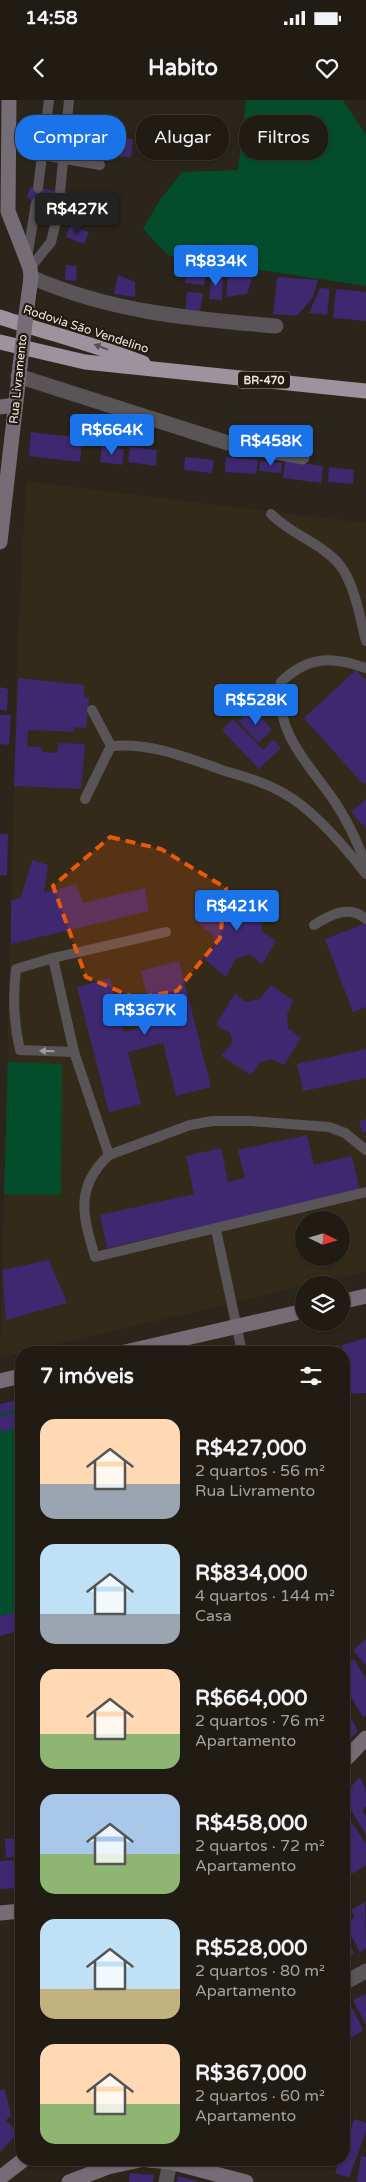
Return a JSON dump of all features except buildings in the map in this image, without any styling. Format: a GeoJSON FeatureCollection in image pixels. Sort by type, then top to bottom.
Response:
{"type":"FeatureCollection","features":[{"type":"Feature","properties":{"kind":"highway","name":"Rodovia São Vendelino"},"geometry":{"type":"LineString","coordinates":[[0,316],[47,332],[94,344],[163,370]]}},
{"type":"Feature","properties":{"kind":"highway","name":"BR-470"},"geometry":{"type":"LineString","coordinates":[[0,342],[85,362],[366,391]]}},
{"type":"Feature","properties":{"kind":"main road","name":"Rua Livramento"},"geometry":{"type":"LineString","coordinates":[[0,542],[26,315],[29,268],[4,211],[10,100]]}},
{"type":"Feature","properties":{"kind":"main road"},"geometry":{"type":"LineString","coordinates":[[0,407],[15,405]]}},
{"type":"Feature","properties":{"kind":"main road"},"geometry":{"type":"LineString","coordinates":[[350,1300],[366,1296]]}},
{"type":"Feature","properties":{"kind":"main road"},"geometry":{"type":"LineString","coordinates":[[152,1346],[295,1313]]}},
{"type":"Feature","properties":{"kind":"main road"},"geometry":{"type":"LineString","coordinates":[[0,1381],[15,1377]]}},
{"type":"Feature","properties":{"kind":"main road"},"geometry":{"type":"LineString","coordinates":[[350,1755],[366,1738]]}},
{"type":"Feature","properties":{"kind":"main road"},"geometry":{"type":"LineString","coordinates":[[0,1913],[15,1912]]}},
{"type":"Feature","properties":{"kind":"main road"},"geometry":{"type":"LineString","coordinates":[[0,2178],[15,2166]]}},
{"type":"Feature","properties":{"kind":"main road"},"geometry":{"type":"LineString","coordinates":[[69,2182],[108,2166]]}},
{"type":"Feature","properties":{"kind":"main road"},"geometry":{"type":"LineString","coordinates":[[185,2166],[246,2182]]}},
{"type":"Feature","properties":{"kind":"street"},"geometry":{"type":"LineString","coordinates":[[29,268],[67,293],[105,303],[192,319],[276,326]]}},
{"type":"Feature","properties":{"kind":"street"},"geometry":{"type":"LineString","coordinates":[[19,371],[95,399],[228,443],[302,457]]}},
{"type":"Feature","properties":{"kind":"street"},"geometry":{"type":"LineString","coordinates":[[350,1980],[366,1971]]}},
{"type":"Feature","properties":{"kind":"street"},"geometry":{"type":"LineString","coordinates":[[166,2182],[169,2166]]}},
{"type":"Feature","properties":{"kind":"lane"},"geometry":{"type":"LineString","coordinates":[[47,115],[49,100]]}},
{"type":"Feature","properties":{"kind":"lane"},"geometry":{"type":"LineString","coordinates":[[67,115],[69,100]]}},
{"type":"Feature","properties":{"kind":"lane"},"geometry":{"type":"LineString","coordinates":[[38,188],[41,160]]}},
{"type":"Feature","properties":{"kind":"lane"},"geometry":{"type":"LineString","coordinates":[[60,192],[63,160]]}},
{"type":"Feature","properties":{"kind":"lane"},"geometry":{"type":"LineString","coordinates":[[69,160],[100,165]]}},
{"type":"Feature","properties":{"kind":"lane"},"geometry":{"type":"LineString","coordinates":[[29,268],[36,203]]}},
{"type":"Feature","properties":{"kind":"lane"},"geometry":{"type":"LineString","coordinates":[[29,268],[51,242],[58,209]]}},
{"type":"Feature","properties":{"kind":"lane"},"geometry":{"type":"LineString","coordinates":[[270,514],[284,528],[333,557],[344,572],[366,641]]}},
{"type":"Feature","properties":{"kind":"lane"},"geometry":{"type":"LineString","coordinates":[[366,668],[341,661],[326,660],[303,665],[281,682],[279,694],[281,717],[287,731],[304,760],[335,803],[357,842],[366,865]]}},
{"type":"Feature","properties":{"kind":"lane"},"geometry":{"type":"LineString","coordinates":[[92,710],[111,746]]}},
{"type":"Feature","properties":{"kind":"lane"},"geometry":{"type":"LineString","coordinates":[[111,746],[122,745],[162,750],[260,782],[285,794],[305,808],[334,836],[366,874]]}},
{"type":"Feature","properties":{"kind":"lane"},"geometry":{"type":"LineString","coordinates":[[85,799],[111,746]]}},
{"type":"Feature","properties":{"kind":"lane"},"geometry":{"type":"LineString","coordinates":[[314,924],[338,912],[358,913],[366,919]]}},
{"type":"Feature","properties":{"kind":"lane"},"geometry":{"type":"LineString","coordinates":[[74,1052],[20,1050],[16,1016],[16,969],[53,958],[166,932]]}},
{"type":"Feature","properties":{"kind":"lane"},"geometry":{"type":"LineString","coordinates":[[53,958],[74,1052],[109,1155]]}},
{"type":"Feature","properties":{"kind":"lane"},"geometry":{"type":"LineString","coordinates":[[366,1150],[345,1133],[329,1127],[250,1121],[212,1121],[190,1125],[109,1155],[92,1177],[82,1205],[83,1216],[95,1257],[216,1230],[366,1192]]}},
{"type":"Feature","properties":{"kind":"lane"},"geometry":{"type":"LineString","coordinates":[[216,1230],[241,1346]]}},
{"type":"Feature","properties":{"kind":"highlighted area"},"geometry":{"type":"Polygon","coordinates":[[[110,837],[161,849],[226,888],[220,938],[177,991],[135,998],[86,977],[53,886],[110,837]]]}},
{"type":"Feature","properties":{"kind":"shaded area"},"geometry":{"type":"Polygon","coordinates":[[[26,481],[366,523],[366,1271],[345,1276],[295,1276],[295,1288],[50,1346],[15,1346],[15,1354],[0,1358],[17,659],[26,481]]]}},
{"type":"Feature","properties":{"kind":"green space"},"geometry":{"type":"Polygon","coordinates":[[[246,100],[343,100],[366,135],[366,286],[169,256],[143,229],[160,200],[182,172],[238,170],[239,160],[328,160],[328,115],[244,115],[246,100]]]}},
{"type":"Feature","properties":{"kind":"green space"},"geometry":{"type":"Polygon","coordinates":[[[8,1062],[62,1064],[61,1195],[4,1194],[8,1062]]]}},
{"type":"Feature","properties":{"kind":"green space"},"geometry":{"type":"Polygon","coordinates":[[[15,1402],[15,1632],[0,1636],[0,1406],[15,1402]]]}}]}
